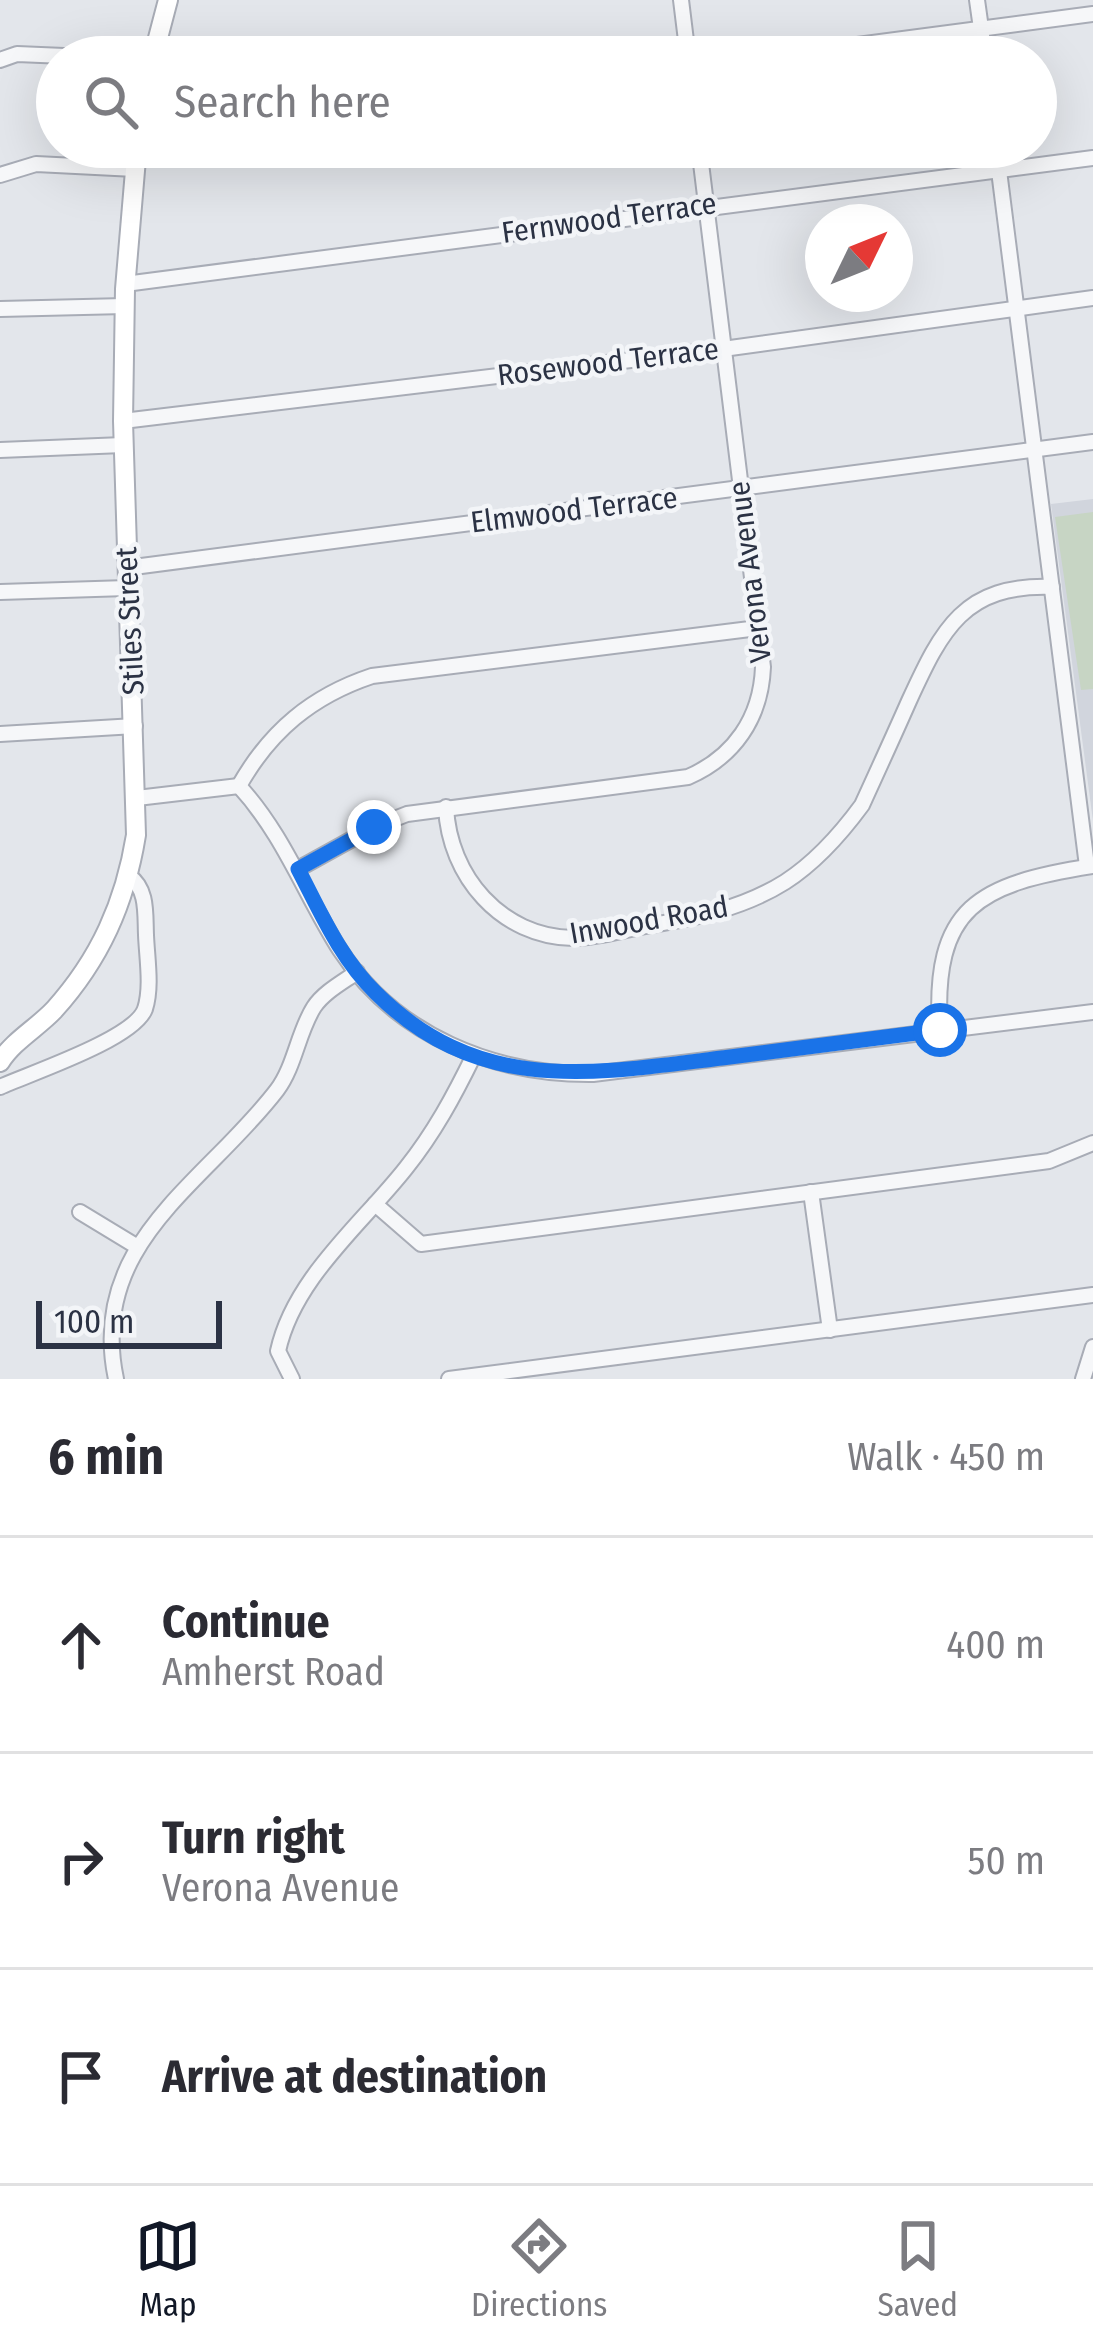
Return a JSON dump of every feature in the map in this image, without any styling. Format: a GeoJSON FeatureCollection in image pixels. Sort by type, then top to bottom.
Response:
{"type":"FeatureCollection","features":[{"type":"Feature","properties":{"kind":"main road"},"geometry":{"type":"LineString","coordinates":[[159,36],[168,0]]}},
{"type":"Feature","properties":{"kind":"main road","name":"Stiles Street"},"geometry":{"type":"LineString","coordinates":[[2,1056],[52,1012],[85,972],[106,937],[129,876],[137,798],[123,421],[125,284],[135,169]]}},
{"type":"Feature","properties":{"kind":"street"},"geometry":{"type":"LineString","coordinates":[[681,0],[685,36]]}},
{"type":"Feature","properties":{"kind":"street"},"geometry":{"type":"LineString","coordinates":[[977,0],[982,36]]}},
{"type":"Feature","properties":{"kind":"street"},"geometry":{"type":"LineString","coordinates":[[922,36],[1093,14]]}},
{"type":"Feature","properties":{"kind":"street"},"geometry":{"type":"LineString","coordinates":[[0,56],[36,55]]}},
{"type":"Feature","properties":{"kind":"street","name":"Fernwood Terrace"},"geometry":{"type":"LineString","coordinates":[[1057,162],[1093,158]]}},
{"type":"Feature","properties":{"kind":"street"},"geometry":{"type":"LineString","coordinates":[[0,176],[36,164]]}},
{"type":"Feature","properties":{"kind":"street"},"geometry":{"type":"LineString","coordinates":[[115,168],[135,169]]}},
{"type":"Feature","properties":{"kind":"street","name":"Verona Avenue"},"geometry":{"type":"LineString","coordinates":[[298,869],[407,814],[659,783],[709,766],[736,743],[754,713],[763,667],[702,168]]}},
{"type":"Feature","properties":{"kind":"street","name":"Fernwood Terrace"},"geometry":{"type":"LineString","coordinates":[[125,284],[1008,168]]}},
{"type":"Feature","properties":{"kind":"street"},"geometry":{"type":"LineString","coordinates":[[940,1030],[940,964],[952,932],[966,914],[982,898],[1013,883],[1090,866],[999,169]]}},
{"type":"Feature","properties":{"kind":"street","name":"Rosewood Terrace"},"geometry":{"type":"LineString","coordinates":[[123,421],[723,349],[1093,298]]}},
{"type":"Feature","properties":{"kind":"street"},"geometry":{"type":"LineString","coordinates":[[0,308],[125,306]]}},
{"type":"Feature","properties":{"kind":"street","name":"Elmwood Terrace"},"geometry":{"type":"LineString","coordinates":[[0,592],[1093,442]]}},
{"type":"Feature","properties":{"kind":"street"},"geometry":{"type":"LineString","coordinates":[[0,450],[123,445]]}},
{"type":"Feature","properties":{"kind":"street","name":"Inwood Road"},"geometry":{"type":"LineString","coordinates":[[446,807],[452,846],[470,883],[499,912],[535,931],[576,938],[691,919],[740,905],[809,865],[847,826],[862,805],[933,650],[952,622],[979,600],[1000,591],[1052,587]]}},
{"type":"Feature","properties":{"kind":"street"},"geometry":{"type":"LineString","coordinates":[[238,786],[263,747],[295,716],[332,692],[372,676],[758,628]]}},
{"type":"Feature","properties":{"kind":"street"},"geometry":{"type":"LineString","coordinates":[[0,734],[135,726]]}},
{"type":"Feature","properties":{"kind":"street"},"geometry":{"type":"LineString","coordinates":[[137,798],[238,786]]}},
{"type":"Feature","properties":{"kind":"street"},"geometry":{"type":"LineString","coordinates":[[238,786],[298,869],[339,948],[399,1013],[448,1045],[532,1071],[593,1073],[1093,1012]]}},
{"type":"Feature","properties":{"kind":"street"},"geometry":{"type":"LineString","coordinates":[[0,1087],[121,1034],[140,1018],[148,983],[145,903],[138,884],[129,876]]}},
{"type":"Feature","properties":{"kind":"street"},"geometry":{"type":"LineString","coordinates":[[116,1379],[109,1348],[111,1310],[136,1246],[275,1092],[322,997],[357,972]]}},
{"type":"Feature","properties":{"kind":"street"},"geometry":{"type":"LineString","coordinates":[[292,1379],[280,1361],[279,1344],[312,1282],[434,1133],[474,1055]]}},
{"type":"Feature","properties":{"kind":"street"},"geometry":{"type":"LineString","coordinates":[[375,1204],[421,1244],[1048,1161],[1093,1143]]}},
{"type":"Feature","properties":{"kind":"street"},"geometry":{"type":"LineString","coordinates":[[811,1192],[830,1330]]}},
{"type":"Feature","properties":{"kind":"street"},"geometry":{"type":"LineString","coordinates":[[80,1212],[136,1246]]}},
{"type":"Feature","properties":{"kind":"street"},"geometry":{"type":"LineString","coordinates":[[449,1379],[1093,1296]]}},
{"type":"Feature","properties":{"kind":"street"},"geometry":{"type":"LineString","coordinates":[[1083,1379],[1093,1347]]}},
{"type":"Feature","properties":{"kind":"shaded area"},"geometry":{"type":"Polygon","coordinates":[[[1093,499],[1093,821],[1051,504],[1093,499]]]}},
{"type":"Feature","properties":{"kind":"green space"},"geometry":{"type":"Polygon","coordinates":[[[1093,512],[1093,689],[1081,690],[1055,517],[1093,512]]]}},
{"type":"Feature","properties":{"kind":"route"},"geometry":{"type":"LineString","coordinates":[[374,827],[298,869],[339,948],[376,994],[423,1030],[474,1055],[532,1071],[593,1073],[940,1030]]}}]}
